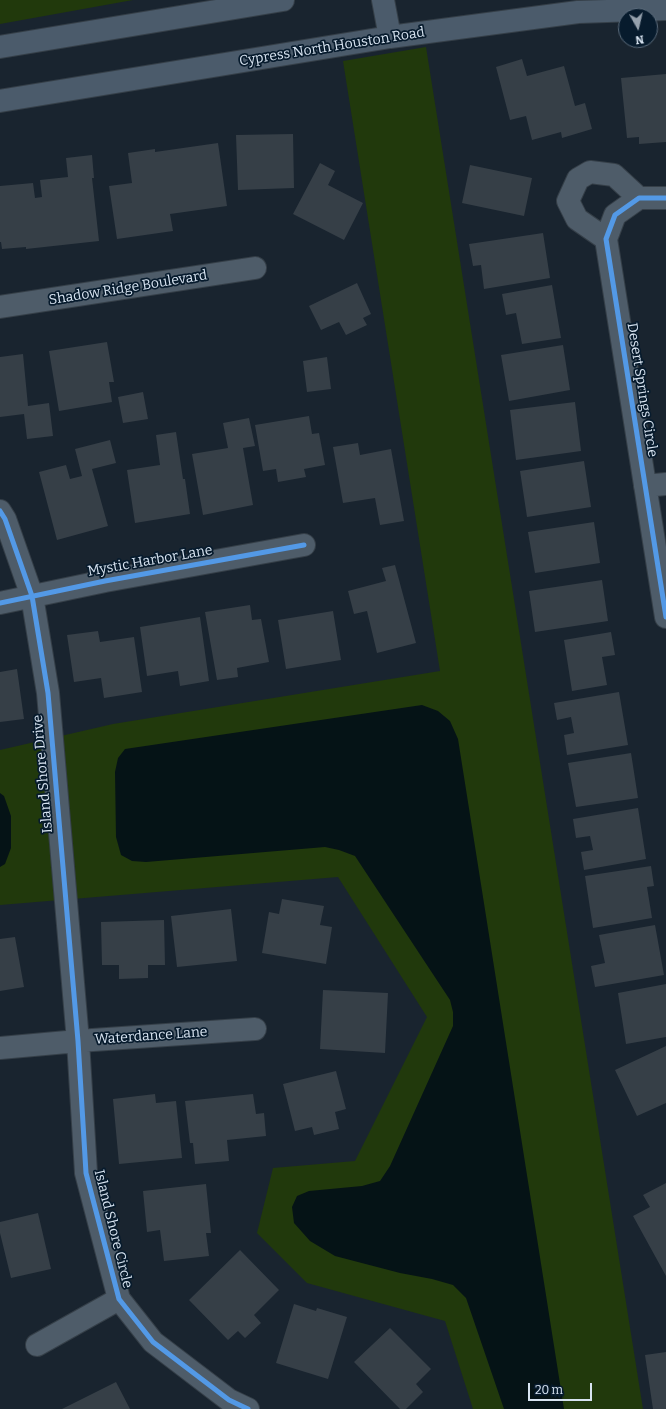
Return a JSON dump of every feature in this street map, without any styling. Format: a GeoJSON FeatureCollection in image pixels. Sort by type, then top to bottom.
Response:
{"type":"FeatureCollection","features":[{"type":"Feature","properties":{"kind":"main road"},"geometry":{"type":"LineString","coordinates":[[0,47],[283,0]]}},
{"type":"Feature","properties":{"kind":"main road"},"geometry":{"type":"LineString","coordinates":[[383,0],[390,37]]}},
{"type":"Feature","properties":{"kind":"main road","name":"Cypress North Houston Road"},"geometry":{"type":"LineString","coordinates":[[0,101],[390,37],[578,12],[666,9]]}},
{"type":"Feature","properties":{"kind":"street"},"geometry":{"type":"LineString","coordinates":[[606,239],[577,219],[568,201],[578,179],[590,172],[614,175],[638,198],[666,198]]}},
{"type":"Feature","properties":{"kind":"street","name":"Desert Springs Circle"},"geometry":{"type":"LineString","coordinates":[[638,198],[615,215],[606,239],[656,485],[666,617]]}},
{"type":"Feature","properties":{"kind":"street","name":"Shadow Ridge Boulevard"},"geometry":{"type":"LineString","coordinates":[[0,307],[255,268]]}},
{"type":"Feature","properties":{"kind":"street","name":"Island Shore Drive"},"geometry":{"type":"LineString","coordinates":[[0,511],[5,519],[32,596],[48,693],[78,1041]]}},
{"type":"Feature","properties":{"kind":"street","name":"Mystic Harbor Lane"},"geometry":{"type":"LineString","coordinates":[[0,603],[105,581],[304,545]]}},
{"type":"Feature","properties":{"kind":"street","name":"Waterdance Lane"},"geometry":{"type":"LineString","coordinates":[[0,1048],[78,1041],[255,1030]]}},
{"type":"Feature","properties":{"kind":"street","name":"Island Shore Circle"},"geometry":{"type":"LineString","coordinates":[[78,1041],[86,1173],[118,1299],[153,1342],[229,1400],[248,1409]]}},
{"type":"Feature","properties":{"kind":"street"},"geometry":{"type":"LineString","coordinates":[[37,1345],[118,1299]]}},
{"type":"Feature","properties":{"kind":"green space"},"geometry":{"type":"Polygon","coordinates":[[[0,0],[133,0],[0,24],[0,0]]]}},
{"type":"Feature","properties":{"kind":"green space"},"geometry":{"type":"Polygon","coordinates":[[[426,47],[643,1409],[473,1409],[445,1321],[307,1283],[257,1233],[273,1168],[355,1161],[427,1017],[338,877],[0,905],[0,750],[113,724],[440,671],[343,61],[426,47]]]}},
{"type":"Feature","properties":{"kind":"shaded area"},"geometry":{"type":"Polygon","coordinates":[[[422,705],[438,711],[450,721],[458,739],[564,1409],[504,1409],[466,1298],[453,1285],[335,1256],[310,1241],[294,1223],[292,1207],[297,1196],[309,1191],[362,1186],[380,1181],[390,1166],[453,1026],[453,1012],[450,1000],[355,856],[325,847],[146,862],[132,861],[121,855],[116,837],[115,772],[118,758],[125,749],[422,705]]]}},
{"type":"Feature","properties":{"kind":"shaded area"},"geometry":{"type":"Polygon","coordinates":[[[0,793],[4,796],[11,816],[11,848],[5,864],[0,867],[0,793]]]}},
{"type":"Feature","properties":{"kind":"building"},"geometry":{"type":"Polygon","coordinates":[[[522,59],[527,76],[564,66],[575,106],[585,103],[592,129],[562,138],[561,132],[532,140],[526,116],[510,120],[496,67],[522,59]]]}},
{"type":"Feature","properties":{"kind":"building"},"geometry":{"type":"Polygon","coordinates":[[[666,74],[666,142],[639,144],[639,137],[627,138],[621,78],[666,74]]]}},
{"type":"Feature","properties":{"kind":"building"},"geometry":{"type":"Polygon","coordinates":[[[293,134],[294,188],[238,190],[236,135],[293,134]]]}},
{"type":"Feature","properties":{"kind":"building"},"geometry":{"type":"Polygon","coordinates":[[[218,143],[227,206],[170,214],[173,231],[117,239],[109,186],[132,183],[128,153],[155,149],[155,152],[218,143]]]}},
{"type":"Feature","properties":{"kind":"building"},"geometry":{"type":"Polygon","coordinates":[[[92,155],[94,178],[92,178],[99,241],[26,249],[26,247],[2,249],[0,242],[0,186],[33,183],[35,198],[42,197],[40,180],[68,177],[66,158],[92,155]]]}},
{"type":"Feature","properties":{"kind":"building"},"geometry":{"type":"Polygon","coordinates":[[[320,163],[335,171],[328,185],[363,203],[344,240],[293,214],[320,163]]]}},
{"type":"Feature","properties":{"kind":"building"},"geometry":{"type":"Polygon","coordinates":[[[470,165],[532,178],[524,216],[462,203],[470,165]]]}},
{"type":"Feature","properties":{"kind":"building"},"geometry":{"type":"Polygon","coordinates":[[[543,233],[550,278],[484,289],[481,265],[473,266],[469,244],[543,233]]]}},
{"type":"Feature","properties":{"kind":"building"},"geometry":{"type":"Polygon","coordinates":[[[357,283],[371,314],[363,318],[367,325],[346,335],[339,322],[321,330],[309,306],[357,283]]]}},
{"type":"Feature","properties":{"kind":"building"},"geometry":{"type":"Polygon","coordinates":[[[552,285],[561,338],[522,344],[516,313],[506,315],[502,294],[552,285]]]}},
{"type":"Feature","properties":{"kind":"building"},"geometry":{"type":"Polygon","coordinates":[[[107,342],[114,382],[109,382],[112,402],[59,411],[49,351],[107,342]]]}},
{"type":"Feature","properties":{"kind":"building"},"geometry":{"type":"Polygon","coordinates":[[[563,345],[570,390],[509,401],[501,355],[563,345]]]}},
{"type":"Feature","properties":{"kind":"building"},"geometry":{"type":"Polygon","coordinates":[[[23,354],[28,406],[49,403],[53,436],[27,439],[24,414],[0,417],[0,357],[23,354]]]}},
{"type":"Feature","properties":{"kind":"building"},"geometry":{"type":"Polygon","coordinates":[[[327,357],[331,389],[307,392],[303,361],[327,357]]]}},
{"type":"Feature","properties":{"kind":"building"},"geometry":{"type":"Polygon","coordinates":[[[143,392],[148,419],[123,423],[118,397],[143,392]]]}},
{"type":"Feature","properties":{"kind":"building"},"geometry":{"type":"Polygon","coordinates":[[[575,402],[581,451],[516,460],[510,410],[575,402]]]}},
{"type":"Feature","properties":{"kind":"building"},"geometry":{"type":"Polygon","coordinates":[[[309,416],[312,434],[319,433],[325,465],[304,469],[306,477],[278,482],[276,469],[263,471],[255,425],[309,416]]]}},
{"type":"Feature","properties":{"kind":"building"},"geometry":{"type":"Polygon","coordinates":[[[249,418],[255,446],[243,448],[253,505],[203,515],[192,454],[228,448],[223,423],[249,418]]]}},
{"type":"Feature","properties":{"kind":"building"},"geometry":{"type":"Polygon","coordinates":[[[176,432],[190,514],[135,523],[127,470],[160,465],[156,435],[176,432]]]}},
{"type":"Feature","properties":{"kind":"building"},"geometry":{"type":"Polygon","coordinates":[[[110,440],[116,463],[92,469],[108,526],[57,540],[39,472],[66,465],[70,479],[82,476],[75,449],[110,440]]]}},
{"type":"Feature","properties":{"kind":"building"},"geometry":{"type":"Polygon","coordinates":[[[358,443],[360,455],[391,449],[404,521],[380,525],[375,498],[343,503],[333,447],[358,443]]]}},
{"type":"Feature","properties":{"kind":"building"},"geometry":{"type":"Polygon","coordinates":[[[584,461],[591,507],[527,517],[520,471],[584,461]]]}},
{"type":"Feature","properties":{"kind":"building"},"geometry":{"type":"Polygon","coordinates":[[[594,522],[600,563],[535,573],[528,532],[594,522]]]}},
{"type":"Feature","properties":{"kind":"building"},"geometry":{"type":"Polygon","coordinates":[[[395,565],[416,643],[377,653],[367,611],[354,614],[348,591],[386,581],[382,568],[395,565]]]}},
{"type":"Feature","properties":{"kind":"building"},"geometry":{"type":"Polygon","coordinates":[[[602,580],[608,621],[535,632],[529,591],[602,580]]]}},
{"type":"Feature","properties":{"kind":"building"},"geometry":{"type":"Polygon","coordinates":[[[250,605],[252,620],[261,619],[269,662],[237,668],[238,677],[217,680],[205,612],[250,605]]]}},
{"type":"Feature","properties":{"kind":"building"},"geometry":{"type":"Polygon","coordinates":[[[333,611],[341,660],[286,669],[278,620],[333,611]]]}},
{"type":"Feature","properties":{"kind":"building"},"geometry":{"type":"Polygon","coordinates":[[[200,617],[209,681],[180,686],[178,671],[147,676],[140,627],[200,617]]]}},
{"type":"Feature","properties":{"kind":"building"},"geometry":{"type":"Polygon","coordinates":[[[98,631],[100,642],[134,637],[142,692],[104,698],[101,678],[74,682],[67,635],[98,631]]]}},
{"type":"Feature","properties":{"kind":"building"},"geometry":{"type":"Polygon","coordinates":[[[611,632],[615,655],[602,657],[607,685],[572,691],[564,640],[611,632]]]}},
{"type":"Feature","properties":{"kind":"building"},"geometry":{"type":"Polygon","coordinates":[[[17,669],[24,719],[0,722],[0,672],[17,669]]]}},
{"type":"Feature","properties":{"kind":"building"},"geometry":{"type":"Polygon","coordinates":[[[619,692],[628,745],[567,755],[564,735],[574,733],[571,717],[557,720],[554,703],[619,692]]]}},
{"type":"Feature","properties":{"kind":"building"},"geometry":{"type":"Polygon","coordinates":[[[631,753],[638,798],[576,807],[568,763],[631,753]]]}},
{"type":"Feature","properties":{"kind":"building"},"geometry":{"type":"Polygon","coordinates":[[[638,808],[646,859],[584,870],[581,852],[593,850],[590,836],[576,838],[573,819],[638,808]]]}},
{"type":"Feature","properties":{"kind":"building"},"geometry":{"type":"Polygon","coordinates":[[[651,866],[654,886],[647,887],[652,918],[593,928],[585,876],[651,866]]]}},
{"type":"Feature","properties":{"kind":"building"},"geometry":{"type":"Polygon","coordinates":[[[282,899],[324,906],[320,925],[332,927],[326,964],[262,953],[269,912],[279,914],[282,899]]]}},
{"type":"Feature","properties":{"kind":"building"},"geometry":{"type":"Polygon","coordinates":[[[231,909],[237,961],[177,967],[171,916],[231,909]]]}},
{"type":"Feature","properties":{"kind":"building"},"geometry":{"type":"Polygon","coordinates":[[[164,920],[165,965],[148,965],[148,978],[119,979],[119,965],[102,965],[101,922],[164,920]]]}},
{"type":"Feature","properties":{"kind":"building"},"geometry":{"type":"Polygon","coordinates":[[[655,925],[664,975],[595,987],[591,966],[605,963],[599,935],[655,925]]]}},
{"type":"Feature","properties":{"kind":"building"},"geometry":{"type":"Polygon","coordinates":[[[15,937],[24,987],[0,991],[0,939],[15,937]]]}},
{"type":"Feature","properties":{"kind":"building"},"geometry":{"type":"Polygon","coordinates":[[[666,984],[666,1037],[626,1044],[618,993],[666,984]]]}},
{"type":"Feature","properties":{"kind":"building"},"geometry":{"type":"Polygon","coordinates":[[[323,990],[388,993],[385,1053],[320,1049],[323,990]]]}},
{"type":"Feature","properties":{"kind":"building"},"geometry":{"type":"Polygon","coordinates":[[[666,1046],[666,1103],[637,1116],[615,1070],[666,1046]]]}},
{"type":"Feature","properties":{"kind":"building"},"geometry":{"type":"Polygon","coordinates":[[[336,1071],[346,1109],[335,1112],[339,1129],[314,1135],[312,1127],[295,1131],[283,1084],[336,1071]]]}},
{"type":"Feature","properties":{"kind":"building"},"geometry":{"type":"Polygon","coordinates":[[[155,1094],[156,1103],[176,1101],[182,1158],[119,1164],[113,1099],[155,1094]]]}},
{"type":"Feature","properties":{"kind":"building"},"geometry":{"type":"Polygon","coordinates":[[[253,1094],[256,1114],[264,1113],[266,1136],[227,1140],[229,1161],[195,1164],[193,1143],[190,1143],[185,1101],[253,1094]]]}},
{"type":"Feature","properties":{"kind":"building"},"geometry":{"type":"Polygon","coordinates":[[[666,1183],[666,1276],[633,1216],[650,1207],[643,1195],[666,1183]]]}},
{"type":"Feature","properties":{"kind":"building"},"geometry":{"type":"Polygon","coordinates":[[[206,1184],[211,1233],[206,1233],[209,1256],[164,1261],[160,1230],[147,1232],[143,1191],[206,1184]]]}},
{"type":"Feature","properties":{"kind":"building"},"geometry":{"type":"Polygon","coordinates":[[[38,1213],[51,1269],[11,1278],[0,1233],[0,1222],[38,1213]]]}},
{"type":"Feature","properties":{"kind":"building"},"geometry":{"type":"Polygon","coordinates":[[[240,1250],[279,1290],[254,1315],[261,1323],[245,1338],[238,1331],[228,1340],[189,1300],[240,1250]]]}},
{"type":"Feature","properties":{"kind":"building"},"geometry":{"type":"Polygon","coordinates":[[[294,1304],[316,1311],[317,1308],[347,1317],[328,1379],[276,1363],[294,1304]]]}},
{"type":"Feature","properties":{"kind":"building"},"geometry":{"type":"Polygon","coordinates":[[[390,1328],[431,1369],[416,1384],[423,1392],[406,1409],[400,1409],[354,1362],[390,1328]]]}},
{"type":"Feature","properties":{"kind":"building"},"geometry":{"type":"Polygon","coordinates":[[[666,1352],[666,1409],[653,1409],[645,1355],[666,1352]]]}},
{"type":"Feature","properties":{"kind":"building"},"geometry":{"type":"Polygon","coordinates":[[[116,1382],[130,1409],[62,1409],[116,1382]]]}},
{"type":"Feature","properties":{"kind":"cycle path"},"geometry":{"type":"LineString","coordinates":[[666,198],[639,198],[615,215],[606,239],[666,617]]}},
{"type":"Feature","properties":{"kind":"cycle path"},"geometry":{"type":"LineString","coordinates":[[0,511],[5,519],[32,596],[48,693],[78,1041],[86,1173],[119,1299],[153,1342],[229,1400],[248,1409]]}},
{"type":"Feature","properties":{"kind":"cycle path"},"geometry":{"type":"LineString","coordinates":[[0,603],[105,581],[304,545]]}}]}
